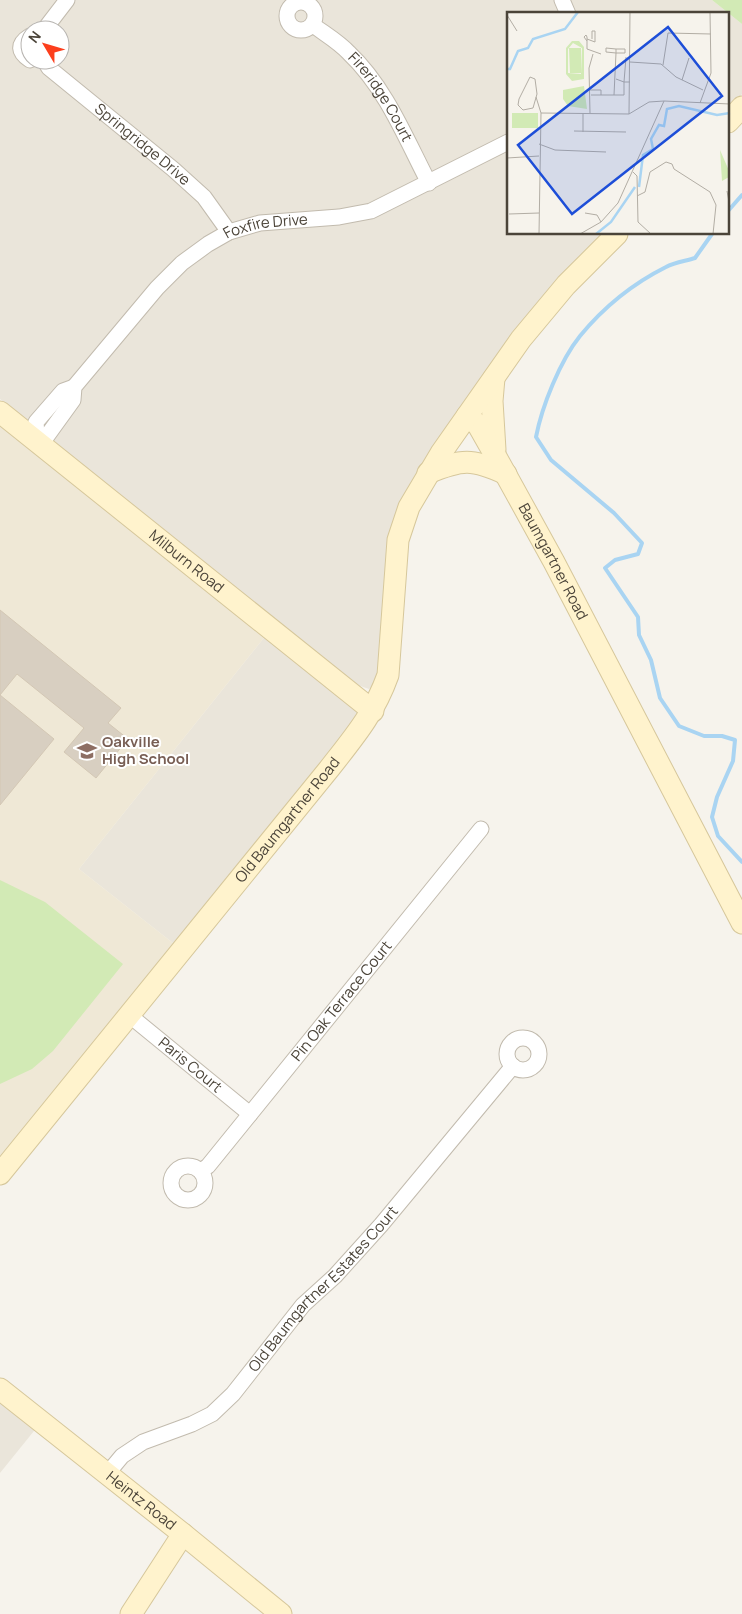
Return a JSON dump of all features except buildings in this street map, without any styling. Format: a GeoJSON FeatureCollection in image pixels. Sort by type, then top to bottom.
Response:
{"type":"FeatureCollection","features":[{"type":"Feature","properties":{"kind":"street"},"geometry":{"type":"LineString","coordinates":[[52,20],[67,0]]}},
{"type":"Feature","properties":{"kind":"street"},"geometry":{"type":"LineString","coordinates":[[562,0],[567,12]]}},
{"type":"Feature","properties":{"kind":"street","name":"Fireridge Court"},"geometry":{"type":"LineString","coordinates":[[313,25],[349,53],[371,78],[383,96],[429,183]]}},
{"type":"Feature","properties":{"kind":"street","name":"Springridge Drive"},"geometry":{"type":"LineString","coordinates":[[55,70],[204,197],[229,232]]}},
{"type":"Feature","properties":{"kind":"street"},"geometry":{"type":"LineString","coordinates":[[730,120],[742,107]]}},
{"type":"Feature","properties":{"kind":"street","name":"Foxfire Drive"},"geometry":{"type":"LineString","coordinates":[[36,437],[47,436],[73,400],[74,388],[157,288],[182,263],[208,244],[229,232],[260,223],[339,217],[371,210],[429,183],[507,143]]}},
{"type":"Feature","properties":{"kind":"street"},"geometry":{"type":"LineString","coordinates":[[467,416],[542,311],[616,235]]}},
{"type":"Feature","properties":{"kind":"street"},"geometry":{"type":"LineString","coordinates":[[494,378],[492,401],[496,455]]}},
{"type":"Feature","properties":{"kind":"street","name":"Milburn Road"},"geometry":{"type":"LineString","coordinates":[[0,412],[36,437],[373,711]]}},
{"type":"Feature","properties":{"kind":"street","name":"Baumgartner Road"},"geometry":{"type":"LineString","coordinates":[[467,416],[478,426],[496,455],[554,562],[742,923]]}},
{"type":"Feature","properties":{"kind":"street","name":"Old Baumgartner Road"},"geometry":{"type":"LineString","coordinates":[[0,1174],[329,769],[373,711],[382,694],[388,675],[398,540],[409,507],[428,473],[467,416]]}},
{"type":"Feature","properties":{"kind":"street"},"geometry":{"type":"LineString","coordinates":[[428,473],[450,464],[469,461],[485,464],[506,474]]}},
{"type":"Feature","properties":{"kind":"street","name":"Pin Oak Terrace Court"},"geometry":{"type":"LineString","coordinates":[[201,1171],[208,1166],[481,829]]}},
{"type":"Feature","properties":{"kind":"street","name":"Paris Court"},"geometry":{"type":"LineString","coordinates":[[129,1015],[250,1114]]}},
{"type":"Feature","properties":{"kind":"street","name":"Old Baumgartner Estates Court"},"geometry":{"type":"LineString","coordinates":[[107,1474],[122,1456],[144,1442],[192,1424],[212,1414],[233,1394],[303,1305],[335,1276],[381,1225],[513,1066]]}},
{"type":"Feature","properties":{"kind":"street","name":"Heintz Road"},"geometry":{"type":"LineString","coordinates":[[0,1390],[281,1614]]}},
{"type":"Feature","properties":{"kind":"street"},"geometry":{"type":"LineString","coordinates":[[131,1614],[183,1534]]}},
{"type":"Feature","properties":{"kind":"shaded area"},"geometry":{"type":"Polygon","coordinates":[[[0,0],[712,0],[727,12],[507,12],[507,235],[605,235],[419,477],[383,677],[369,689],[352,683],[0,399],[0,0]]]}},
{"type":"Feature","properties":{"kind":"shaded area"},"geometry":{"type":"Polygon","coordinates":[[[730,14],[742,24],[742,94],[730,109],[730,14]]]}},
{"type":"Feature","properties":{"kind":"shaded area","name":"Oakville High School"},"geometry":{"type":"Polygon","coordinates":[[[0,421],[267,634],[79,869],[178,947],[0,1161],[0,421]]]}},
{"type":"Feature","properties":{"kind":"shaded area"},"geometry":{"type":"Polygon","coordinates":[[[267,634],[360,711],[357,722],[178,947],[79,869],[267,634]]]}},
{"type":"Feature","properties":{"kind":"shaded area"},"geometry":{"type":"Polygon","coordinates":[[[0,1396],[38,1426],[0,1473],[0,1396]]]}},
{"type":"Feature","properties":{"kind":"green space"},"geometry":{"type":"Polygon","coordinates":[[[712,0],[742,0],[742,24],[730,14],[730,12],[727,12],[712,0]]]}},
{"type":"Feature","properties":{"kind":"green space"},"geometry":{"type":"Polygon","coordinates":[[[0,880],[45,902],[123,964],[53,1051],[32,1069],[0,1084],[0,880]]]}},
{"type":"Feature","properties":{"kind":"waterway"},"geometry":{"type":"LineString","coordinates":[[730,209],[742,195]]}},
{"type":"Feature","properties":{"kind":"waterway"},"geometry":{"type":"LineString","coordinates":[[711,235],[695,258],[669,265],[631,288],[609,306],[580,336],[553,384],[536,437],[551,460],[614,513],[642,543],[638,554],[615,560],[605,568],[638,617],[639,635],[651,660],[660,698],[679,726],[704,736],[722,736],[735,740],[733,761],[717,797],[712,817],[718,836],[742,862]]}},
{"type":"Feature","properties":{"kind":"place","name":"Oakville High School"},"geometry":{"type":"Point","coordinates":[87,751]}}]}
